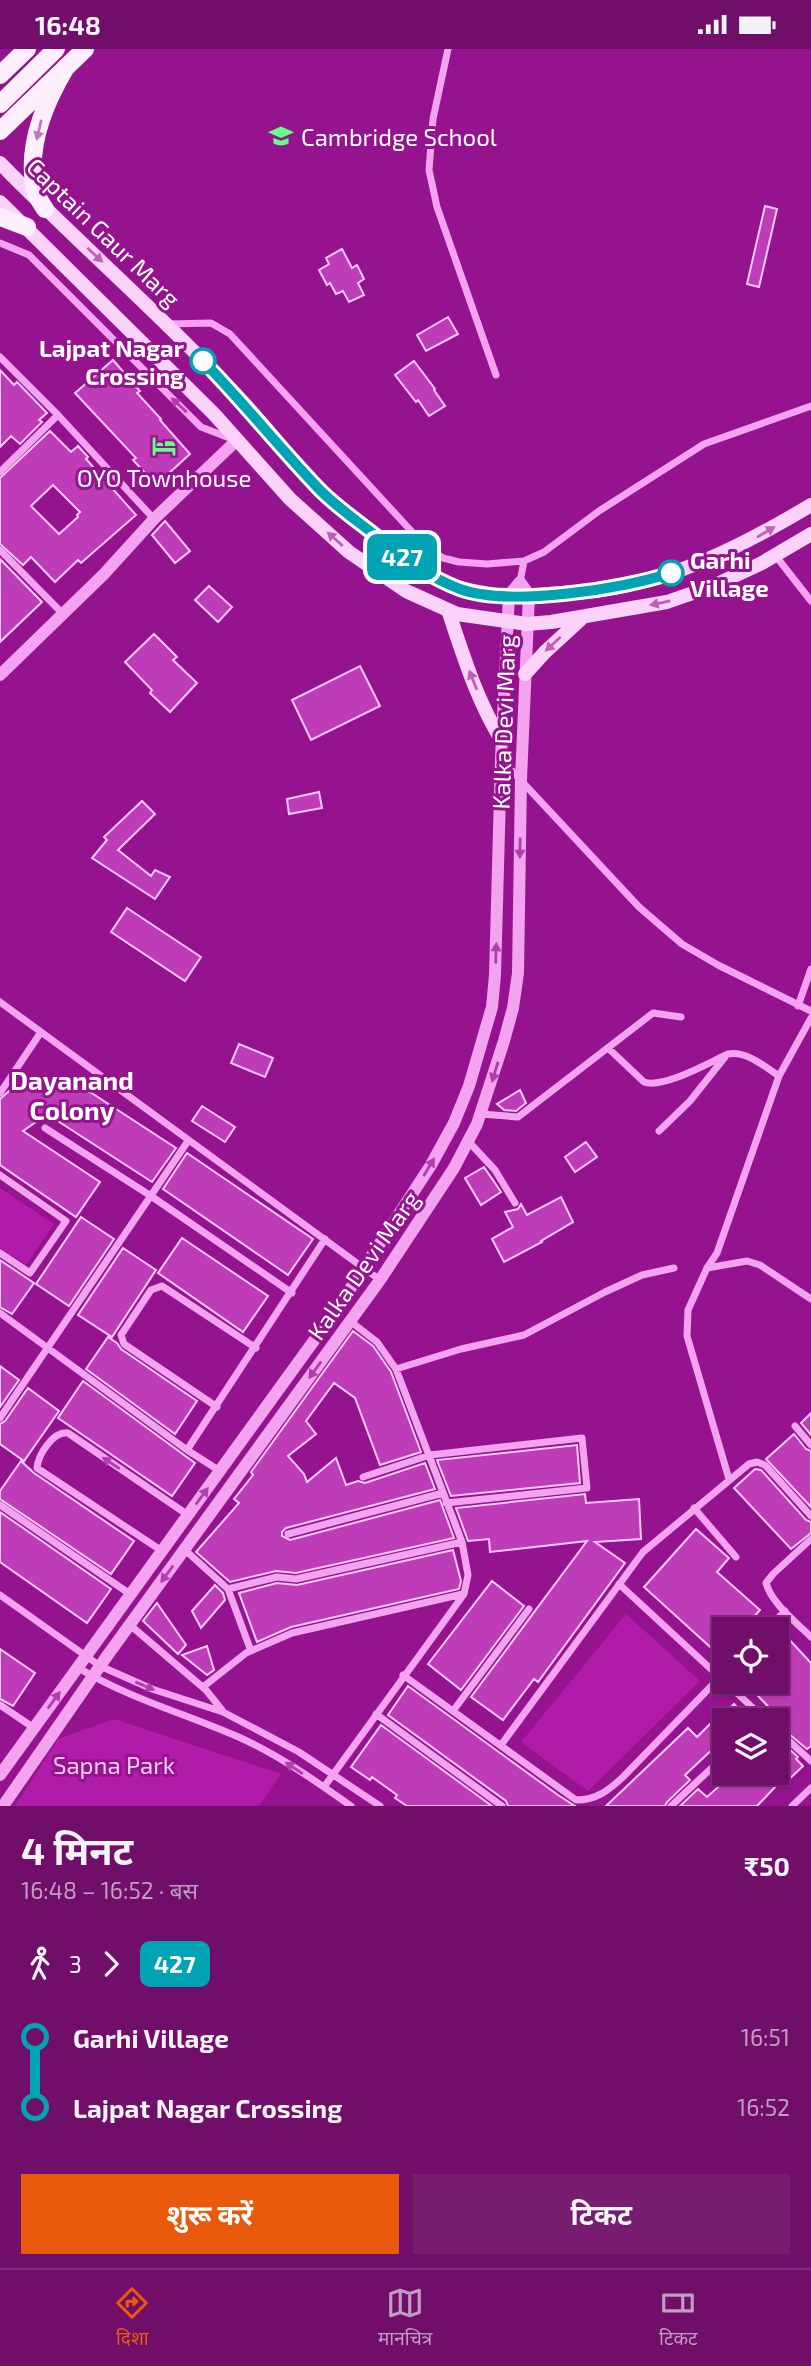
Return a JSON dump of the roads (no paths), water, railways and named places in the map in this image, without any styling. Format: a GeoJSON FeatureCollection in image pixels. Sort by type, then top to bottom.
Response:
{"type":"FeatureCollection","features":[{"type":"Feature","properties":{"kind":"main road"},"geometry":{"type":"LineString","coordinates":[[0,75],[27,49]]}},
{"type":"Feature","properties":{"kind":"main road"},"geometry":{"type":"LineString","coordinates":[[0,104],[56,49]]}},
{"type":"Feature","properties":{"kind":"main road"},"geometry":{"type":"LineString","coordinates":[[0,131],[85,49]]}},
{"type":"Feature","properties":{"kind":"main road"},"geometry":{"type":"LineString","coordinates":[[45,209],[35,191],[35,148],[46,106],[66,67]]}},
{"type":"Feature","properties":{"kind":"main road","name":"Captain Gaur Marg"},"geometry":{"type":"LineString","coordinates":[[0,163],[167,324],[239,398],[319,489],[408,562],[432,577],[463,590],[509,596],[525,589],[601,590],[661,576],[708,560],[753,539],[811,505]]}},
{"type":"Feature","properties":{"kind":"main road"},"geometry":{"type":"LineString","coordinates":[[0,202],[214,414],[290,499],[349,552],[406,591],[457,614],[527,624],[667,602],[713,586],[811,534]]}},
{"type":"Feature","properties":{"kind":"main road"},"geometry":{"type":"LineString","coordinates":[[0,217],[27,227]]}},
{"type":"Feature","properties":{"kind":"main road"},"geometry":{"type":"LineString","coordinates":[[448,610],[470,673],[492,725],[502,741]]}},
{"type":"Feature","properties":{"kind":"main road"},"geometry":{"type":"LineString","coordinates":[[525,674],[583,617]]}},
{"type":"Feature","properties":{"kind":"street"},"geometry":{"type":"LineString","coordinates":[[448,49],[433,119],[429,170],[437,207],[496,375]]}},
{"type":"Feature","properties":{"kind":"street"},"geometry":{"type":"LineString","coordinates":[[0,243],[29,255],[201,427],[236,441],[154,519],[104,574],[0,675]]}},
{"type":"Feature","properties":{"kind":"street"},"geometry":{"type":"LineString","coordinates":[[167,324],[211,323],[230,334],[425,546],[443,558],[459,562],[487,564],[524,561],[544,552],[599,511],[704,444],[811,406]]}},
{"type":"Feature","properties":{"kind":"street"},"geometry":{"type":"LineString","coordinates":[[0,357],[154,519]]}},
{"type":"Feature","properties":{"kind":"street"},"geometry":{"type":"LineString","coordinates":[[0,472],[58,415]]}},
{"type":"Feature","properties":{"kind":"street"},"geometry":{"type":"LineString","coordinates":[[0,550],[64,614]]}},
{"type":"Feature","properties":{"kind":"street"},"geometry":{"type":"LineString","coordinates":[[775,555],[811,601]]}},
{"type":"Feature","properties":{"kind":"street"},"geometry":{"type":"LineString","coordinates":[[524,561],[525,589]]}},
{"type":"Feature","properties":{"kind":"street","name":"Kalka Devi Marg"},"geometry":{"type":"LineString","coordinates":[[3,1806],[97,1671],[380,1280],[454,1168],[481,1114],[510,1019],[518,973],[527,624],[525,589]]}},
{"type":"Feature","properties":{"kind":"street","name":"Kalka Devi Marg"},"geometry":{"type":"LineString","coordinates":[[0,1775],[364,1269],[454,1123],[469,1086],[492,1007],[509,596]]}},
{"type":"Feature","properties":{"kind":"street"},"geometry":{"type":"LineString","coordinates":[[501,759],[639,907],[682,944],[811,1011]]}},
{"type":"Feature","properties":{"kind":"street"},"geometry":{"type":"LineString","coordinates":[[798,1006],[811,969]]}},
{"type":"Feature","properties":{"kind":"street"},"geometry":{"type":"LineString","coordinates":[[0,1002],[380,1280]]}},
{"type":"Feature","properties":{"kind":"street"},"geometry":{"type":"LineString","coordinates":[[481,1114],[518,1117],[653,1013],[681,1017]]}},
{"type":"Feature","properties":{"kind":"street"},"geometry":{"type":"LineString","coordinates":[[729,1479],[687,1336],[688,1310],[706,1268],[717,1254],[779,1076],[811,1018]]}},
{"type":"Feature","properties":{"kind":"street"},"geometry":{"type":"LineString","coordinates":[[0,1093],[41,1032]]}},
{"type":"Feature","properties":{"kind":"street"},"geometry":{"type":"LineString","coordinates":[[608,1048],[644,1082],[651,1085],[663,1083],[737,1052],[779,1076]]}},
{"type":"Feature","properties":{"kind":"street"},"geometry":{"type":"LineString","coordinates":[[659,1131],[690,1101],[728,1054]]}},
{"type":"Feature","properties":{"kind":"street"},"geometry":{"type":"LineString","coordinates":[[45,1128],[292,1293]]}},
{"type":"Feature","properties":{"kind":"street"},"geometry":{"type":"LineString","coordinates":[[0,1418],[188,1140]]}},
{"type":"Feature","properties":{"kind":"street"},"geometry":{"type":"LineString","coordinates":[[468,1141],[495,1170],[515,1203]]}},
{"type":"Feature","properties":{"kind":"street"},"geometry":{"type":"LineString","coordinates":[[0,1175],[66,1221],[30,1273],[0,1253]]}},
{"type":"Feature","properties":{"kind":"street"},"geometry":{"type":"LineString","coordinates":[[187,1450],[325,1239]]}},
{"type":"Feature","properties":{"kind":"street"},"geometry":{"type":"LineString","coordinates":[[706,1268],[747,1261],[760,1265],[811,1299]]}},
{"type":"Feature","properties":{"kind":"street"},"geometry":{"type":"LineString","coordinates":[[396,1370],[461,1349],[524,1335],[606,1291],[642,1275],[674,1268]]}},
{"type":"Feature","properties":{"kind":"street"},"geometry":{"type":"LineString","coordinates":[[217,1407],[124,1344],[121,1335],[151,1290],[162,1286],[256,1348]]}},
{"type":"Feature","properties":{"kind":"street"},"geometry":{"type":"LineString","coordinates":[[0,1313],[187,1450],[220,1471]]}},
{"type":"Feature","properties":{"kind":"street"},"geometry":{"type":"LineString","coordinates":[[324,1787],[464,1594],[468,1575],[462,1542],[396,1370],[377,1342],[350,1321]]}},
{"type":"Feature","properties":{"kind":"street"},"geometry":{"type":"LineString","coordinates":[[795,1426],[811,1445]]}},
{"type":"Feature","properties":{"kind":"street"},"geometry":{"type":"LineString","coordinates":[[162,1551],[37,1468],[38,1460],[55,1436],[68,1433],[188,1515]]}},
{"type":"Feature","properties":{"kind":"street"},"geometry":{"type":"LineString","coordinates":[[363,1477],[430,1455],[582,1438],[587,1488],[446,1503]]}},
{"type":"Feature","properties":{"kind":"street"},"geometry":{"type":"LineString","coordinates":[[501,1745],[643,1552],[748,1464],[757,1462],[765,1465],[811,1516]]}},
{"type":"Feature","properties":{"kind":"street"},"geometry":{"type":"LineString","coordinates":[[288,1534],[443,1493]]}},
{"type":"Feature","properties":{"kind":"street"},"geometry":{"type":"LineString","coordinates":[[0,1505],[130,1594]]}},
{"type":"Feature","properties":{"kind":"street"},"geometry":{"type":"LineString","coordinates":[[694,1509],[736,1557]]}},
{"type":"Feature","properties":{"kind":"street"},"geometry":{"type":"LineString","coordinates":[[811,1539],[766,1583],[768,1590],[785,1611],[811,1637]]}},
{"type":"Feature","properties":{"kind":"street"},"geometry":{"type":"LineString","coordinates":[[228,1589],[277,1577],[296,1579],[462,1542]]}},
{"type":"Feature","properties":{"kind":"street"},"geometry":{"type":"LineString","coordinates":[[185,1550],[228,1589],[251,1651]]}},
{"type":"Feature","properties":{"kind":"street"},"geometry":{"type":"LineString","coordinates":[[619,1584],[712,1666]]}},
{"type":"Feature","properties":{"kind":"street"},"geometry":{"type":"LineString","coordinates":[[203,1687],[251,1651],[292,1633],[464,1594]]}},
{"type":"Feature","properties":{"kind":"street"},"geometry":{"type":"LineString","coordinates":[[0,1595],[81,1662],[173,1712],[275,1755],[351,1806]]}},
{"type":"Feature","properties":{"kind":"street"},"geometry":{"type":"LineString","coordinates":[[453,1711],[529,1609]]}},
{"type":"Feature","properties":{"kind":"street"},"geometry":{"type":"LineString","coordinates":[[779,1617],[785,1611]]}},
{"type":"Feature","properties":{"kind":"street"},"geometry":{"type":"LineString","coordinates":[[130,1625],[203,1687],[223,1712]]}},
{"type":"Feature","properties":{"kind":"street"},"geometry":{"type":"LineString","coordinates":[[81,1662],[97,1671],[223,1712],[299,1752],[380,1806]]}},
{"type":"Feature","properties":{"kind":"street"},"geometry":{"type":"LineString","coordinates":[[403,1675],[576,1800],[590,1800],[608,1791],[712,1685]]}},
{"type":"Feature","properties":{"kind":"street"},"geometry":{"type":"LineString","coordinates":[[741,1694],[754,1708]]}},
{"type":"Feature","properties":{"kind":"street"},"geometry":{"type":"LineString","coordinates":[[0,1706],[34,1728]]}},
{"type":"Feature","properties":{"kind":"street"},"geometry":{"type":"LineString","coordinates":[[376,1714],[502,1806]]}},
{"type":"Feature","properties":{"kind":"street"},"geometry":{"type":"LineString","coordinates":[[789,1741],[811,1761]]}},
{"type":"Feature","properties":{"kind":"street"},"geometry":{"type":"LineString","coordinates":[[671,1806],[712,1768]]}},
{"type":"Feature","properties":{"kind":"street"},"geometry":{"type":"LineString","coordinates":[[792,1806],[811,1788]]}},
{"type":"Feature","properties":{"kind":"place","name":"Cambridge School"},"geometry":{"type":"Point","coordinates":[281,136]}},
{"type":"Feature","properties":{"kind":"place","name":"Lajpat Nagar Crossing"},"geometry":{"type":"Point","coordinates":[203,361]}},
{"type":"Feature","properties":{"kind":"place","name":"OYO Townhouse"},"geometry":{"type":"Point","coordinates":[164,446]}},
{"type":"Feature","properties":{"kind":"place","name":"Garhi Village"},"geometry":{"type":"Point","coordinates":[671,573]}},
{"type":"Feature","properties":{"kind":"district","name":"Dayanand Colony"},"geometry":{"type":"Point","coordinates":[72,1094]}},
{"type":"Feature","properties":{"kind":"park label","name":"Sapna Park"},"geometry":{"type":"Point","coordinates":[114,1764]}}]}
